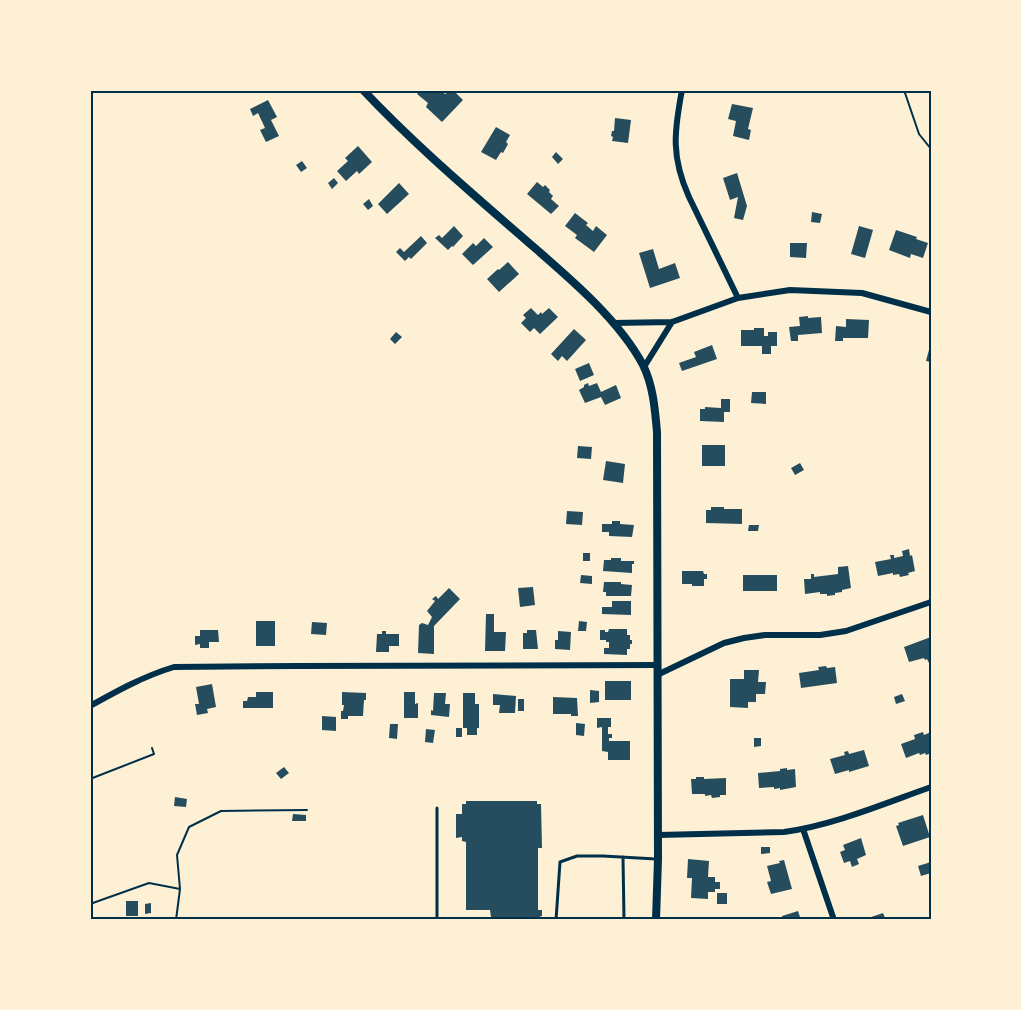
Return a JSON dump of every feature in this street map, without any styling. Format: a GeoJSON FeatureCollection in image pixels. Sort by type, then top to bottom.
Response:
{"type":"FeatureCollection","features":[{"type":"Feature","properties":{"kind":"street"},"geometry":{"type":"LineString","coordinates":[[363,90],[423,150],[561,272],[613,323],[644,367],[652,396],[657,432],[658,859],[656,920]]}},
{"type":"Feature","properties":{"kind":"street"},"geometry":{"type":"LineString","coordinates":[[682,90],[676,128],[677,165],[738,298]]}},
{"type":"Feature","properties":{"kind":"street"},"geometry":{"type":"LineString","coordinates":[[613,323],[672,322],[738,298],[790,290],[862,293],[931,312]]}},
{"type":"Feature","properties":{"kind":"street"},"geometry":{"type":"LineString","coordinates":[[644,367],[672,322]]}},
{"type":"Feature","properties":{"kind":"street"},"geometry":{"type":"LineString","coordinates":[[657,675],[734,640],[765,635],[820,635],[846,631],[931,602]]}},
{"type":"Feature","properties":{"kind":"street"},"geometry":{"type":"LineString","coordinates":[[90,706],[138,681],[174,667],[657,665]]}},
{"type":"Feature","properties":{"kind":"street"},"geometry":{"type":"LineString","coordinates":[[658,835],[784,832],[803,829],[931,787]]}},
{"type":"Feature","properties":{"kind":"street"},"geometry":{"type":"LineString","coordinates":[[803,829],[834,920]]}},
{"type":"Feature","properties":{"kind":"lane"},"geometry":{"type":"LineString","coordinates":[[437,808],[437,920]]}},
{"type":"Feature","properties":{"kind":"lane"},"geometry":{"type":"LineString","coordinates":[[556,920],[560,862],[577,856],[658,859]]}},
{"type":"Feature","properties":{"kind":"lane"},"geometry":{"type":"LineString","coordinates":[[623,857],[624,920]]}},
{"type":"Feature","properties":{"kind":"path"},"geometry":{"type":"LineString","coordinates":[[904,90],[919,134],[931,149]]}},
{"type":"Feature","properties":{"kind":"path"},"geometry":{"type":"LineString","coordinates":[[90,779],[154,754],[152,748]]}},
{"type":"Feature","properties":{"kind":"path"},"geometry":{"type":"LineString","coordinates":[[176,920],[180,889],[177,855],[189,827],[220,811],[307,810]]}},
{"type":"Feature","properties":{"kind":"path"},"geometry":{"type":"LineString","coordinates":[[90,904],[149,883],[180,889]]}},
{"type":"Feature","properties":{"kind":"building"},"geometry":{"type":"Polygon","coordinates":[[[421,90],[440,90],[445,94],[453,90],[463,100],[442,122],[426,107],[428,103],[417,94],[421,90]]]}},
{"type":"Feature","properties":{"kind":"building"},"geometry":{"type":"Polygon","coordinates":[[[268,100],[277,117],[271,120],[279,136],[266,142],[260,130],[265,128],[258,113],[253,116],[250,109],[268,100]]]}},
{"type":"Feature","properties":{"kind":"building"},"geometry":{"type":"Polygon","coordinates":[[[732,104],[753,108],[748,129],[751,130],[749,140],[733,136],[736,121],[728,119],[732,104]]]}},
{"type":"Feature","properties":{"kind":"building"},"geometry":{"type":"Polygon","coordinates":[[[615,118],[631,120],[628,143],[612,141],[615,118]]]}},
{"type":"Feature","properties":{"kind":"building"},"geometry":{"type":"Polygon","coordinates":[[[496,127],[510,135],[503,153],[501,152],[496,160],[481,152],[496,127]]]}},
{"type":"Feature","properties":{"kind":"building"},"geometry":{"type":"Polygon","coordinates":[[[358,146],[372,162],[359,174],[357,171],[346,181],[337,171],[348,161],[345,158],[358,146]]]}},
{"type":"Feature","properties":{"kind":"building"},"geometry":{"type":"Polygon","coordinates":[[[556,152],[563,159],[558,164],[552,157],[556,152]]]}},
{"type":"Feature","properties":{"kind":"building"},"geometry":{"type":"Polygon","coordinates":[[[302,161],[307,168],[301,172],[296,165],[302,161]]]}},
{"type":"Feature","properties":{"kind":"building"},"geometry":{"type":"Polygon","coordinates":[[[737,173],[747,206],[743,220],[734,218],[738,197],[730,200],[723,178],[737,173]]]}},
{"type":"Feature","properties":{"kind":"building"},"geometry":{"type":"Polygon","coordinates":[[[334,178],[338,183],[332,189],[328,183],[334,178]]]}},
{"type":"Feature","properties":{"kind":"building"},"geometry":{"type":"Polygon","coordinates":[[[537,182],[550,190],[553,196],[551,199],[559,206],[551,214],[527,194],[537,182]]]}},
{"type":"Feature","properties":{"kind":"building"},"geometry":{"type":"Polygon","coordinates":[[[399,183],[409,194],[387,214],[378,204],[399,183]]]}},
{"type":"Feature","properties":{"kind":"building"},"geometry":{"type":"Polygon","coordinates":[[[369,199],[373,206],[368,210],[363,204],[369,199]]]}},
{"type":"Feature","properties":{"kind":"building"},"geometry":{"type":"Polygon","coordinates":[[[812,212],[822,214],[820,223],[811,222],[812,212]]]}},
{"type":"Feature","properties":{"kind":"building"},"geometry":{"type":"Polygon","coordinates":[[[575,213],[588,223],[586,225],[593,231],[596,226],[607,235],[594,252],[575,238],[577,235],[565,226],[575,213]]]}},
{"type":"Feature","properties":{"kind":"building"},"geometry":{"type":"Polygon","coordinates":[[[454,226],[463,236],[448,250],[435,238],[439,235],[442,238],[454,226]]]}},
{"type":"Feature","properties":{"kind":"building"},"geometry":{"type":"Polygon","coordinates":[[[859,226],[873,230],[865,258],[851,254],[859,226]]]}},
{"type":"Feature","properties":{"kind":"building"},"geometry":{"type":"Polygon","coordinates":[[[896,230],[928,243],[923,258],[911,254],[910,258],[889,250],[896,230]]]}},
{"type":"Feature","properties":{"kind":"building"},"geometry":{"type":"Polygon","coordinates":[[[421,236],[427,243],[411,259],[409,257],[405,261],[396,252],[400,248],[404,252],[421,236]]]}},
{"type":"Feature","properties":{"kind":"building"},"geometry":{"type":"Polygon","coordinates":[[[484,238],[493,247],[473,265],[462,254],[473,243],[476,246],[484,238]]]}},
{"type":"Feature","properties":{"kind":"building"},"geometry":{"type":"Polygon","coordinates":[[[790,243],[807,243],[806,258],[790,257],[790,243]]]}},
{"type":"Feature","properties":{"kind":"building"},"geometry":{"type":"Polygon","coordinates":[[[653,249],[659,269],[675,263],[680,278],[650,288],[639,253],[653,249]]]}},
{"type":"Feature","properties":{"kind":"building"},"geometry":{"type":"Polygon","coordinates":[[[508,262],[519,274],[499,292],[487,279],[508,262]]]}},
{"type":"Feature","properties":{"kind":"building"},"geometry":{"type":"Polygon","coordinates":[[[531,308],[538,315],[549,308],[558,317],[540,334],[534,328],[530,332],[521,323],[526,318],[523,315],[531,308]]]}},
{"type":"Feature","properties":{"kind":"building"},"geometry":{"type":"Polygon","coordinates":[[[808,316],[808,318],[821,317],[822,333],[798,335],[798,341],[791,341],[789,327],[800,326],[799,317],[808,316]]]}},
{"type":"Feature","properties":{"kind":"building"},"geometry":{"type":"Polygon","coordinates":[[[846,319],[869,320],[868,338],[843,338],[843,341],[835,341],[836,326],[846,327],[846,319]]]}},
{"type":"Feature","properties":{"kind":"building"},"geometry":{"type":"Polygon","coordinates":[[[754,328],[764,328],[764,336],[768,336],[768,332],[777,332],[777,346],[771,346],[771,354],[762,354],[762,346],[741,346],[741,330],[754,330],[754,328]]]}},
{"type":"Feature","properties":{"kind":"building"},"geometry":{"type":"Polygon","coordinates":[[[574,329],[586,340],[567,361],[562,356],[558,361],[551,354],[574,329]]]}},
{"type":"Feature","properties":{"kind":"building"},"geometry":{"type":"Polygon","coordinates":[[[396,332],[402,337],[395,344],[390,339],[396,332]]]}},
{"type":"Feature","properties":{"kind":"building"},"geometry":{"type":"Polygon","coordinates":[[[712,345],[717,359],[682,371],[679,363],[696,357],[694,352],[712,345]]]}},
{"type":"Feature","properties":{"kind":"building"},"geometry":{"type":"Polygon","coordinates":[[[931,346],[931,362],[926,361],[931,346]]]}},
{"type":"Feature","properties":{"kind":"building"},"geometry":{"type":"Polygon","coordinates":[[[589,363],[594,375],[580,381],[575,369],[589,363]]]}},
{"type":"Feature","properties":{"kind":"building"},"geometry":{"type":"Polygon","coordinates":[[[588,383],[589,386],[597,383],[601,392],[616,385],[621,398],[605,405],[601,397],[585,403],[579,390],[588,383]]]}},
{"type":"Feature","properties":{"kind":"building"},"geometry":{"type":"Polygon","coordinates":[[[752,392],[766,392],[766,404],[751,403],[752,392]]]}},
{"type":"Feature","properties":{"kind":"building"},"geometry":{"type":"Polygon","coordinates":[[[721,399],[730,399],[730,412],[724,412],[724,422],[700,421],[700,409],[721,408],[721,399]]]}},
{"type":"Feature","properties":{"kind":"building"},"geometry":{"type":"Polygon","coordinates":[[[702,445],[725,445],[725,466],[702,466],[702,445]]]}},
{"type":"Feature","properties":{"kind":"building"},"geometry":{"type":"Polygon","coordinates":[[[578,446],[592,447],[591,459],[577,458],[578,446]]]}},
{"type":"Feature","properties":{"kind":"building"},"geometry":{"type":"Polygon","coordinates":[[[606,461],[625,464],[623,483],[603,480],[606,461]]]}},
{"type":"Feature","properties":{"kind":"building"},"geometry":{"type":"Polygon","coordinates":[[[800,463],[804,470],[795,475],[791,468],[800,463]]]}},
{"type":"Feature","properties":{"kind":"building"},"geometry":{"type":"Polygon","coordinates":[[[711,507],[742,509],[742,524],[706,523],[706,510],[711,510],[711,507]]]}},
{"type":"Feature","properties":{"kind":"building"},"geometry":{"type":"Polygon","coordinates":[[[567,511],[583,512],[582,525],[566,524],[567,511]]]}},
{"type":"Feature","properties":{"kind":"building"},"geometry":{"type":"Polygon","coordinates":[[[612,521],[634,525],[632,537],[609,536],[609,532],[602,532],[602,524],[612,524],[612,521]]]}},
{"type":"Feature","properties":{"kind":"building"},"geometry":{"type":"Polygon","coordinates":[[[749,525],[759,525],[758,531],[748,531],[749,525]]]}},
{"type":"Feature","properties":{"kind":"building"},"geometry":{"type":"Polygon","coordinates":[[[909,549],[915,571],[900,577],[899,574],[893,575],[893,573],[878,576],[875,562],[891,559],[890,555],[894,555],[894,558],[903,556],[902,551],[909,549]]]}},
{"type":"Feature","properties":{"kind":"building"},"geometry":{"type":"Polygon","coordinates":[[[583,553],[590,553],[590,561],[583,561],[583,553]]]}},
{"type":"Feature","properties":{"kind":"building"},"geometry":{"type":"Polygon","coordinates":[[[611,558],[634,561],[632,573],[603,571],[604,560],[611,560],[611,558]]]}},
{"type":"Feature","properties":{"kind":"building"},"geometry":{"type":"Polygon","coordinates":[[[848,566],[851,588],[835,593],[835,595],[827,596],[820,592],[805,594],[804,579],[811,579],[811,574],[814,574],[814,577],[838,574],[838,567],[848,566]]]}},
{"type":"Feature","properties":{"kind":"building"},"geometry":{"type":"Polygon","coordinates":[[[682,571],[703,571],[707,574],[704,586],[682,584],[682,571]]]}},
{"type":"Feature","properties":{"kind":"building"},"geometry":{"type":"Polygon","coordinates":[[[581,575],[592,576],[592,584],[580,583],[581,575]]]}},
{"type":"Feature","properties":{"kind":"building"},"geometry":{"type":"Polygon","coordinates":[[[743,575],[777,575],[777,591],[743,591],[743,575]]]}},
{"type":"Feature","properties":{"kind":"building"},"geometry":{"type":"Polygon","coordinates":[[[604,582],[621,582],[621,584],[632,585],[631,596],[606,596],[606,592],[603,592],[604,582]]]}},
{"type":"Feature","properties":{"kind":"building"},"geometry":{"type":"Polygon","coordinates":[[[533,587],[535,605],[520,607],[518,588],[533,587]]]}},
{"type":"Feature","properties":{"kind":"building"},"geometry":{"type":"Polygon","coordinates":[[[449,588],[460,599],[434,626],[434,654],[418,653],[419,625],[422,623],[428,625],[432,617],[427,611],[435,601],[432,599],[436,596],[438,599],[449,588]]]}},
{"type":"Feature","properties":{"kind":"building"},"geometry":{"type":"Polygon","coordinates":[[[612,601],[631,601],[631,615],[602,614],[602,607],[612,607],[612,601]]]}},
{"type":"Feature","properties":{"kind":"building"},"geometry":{"type":"Polygon","coordinates":[[[486,614],[494,614],[494,632],[506,632],[505,651],[485,651],[486,614]]]}},
{"type":"Feature","properties":{"kind":"building"},"geometry":{"type":"Polygon","coordinates":[[[256,621],[275,621],[275,646],[256,646],[256,621]]]}},
{"type":"Feature","properties":{"kind":"building"},"geometry":{"type":"Polygon","coordinates":[[[579,621],[587,622],[586,631],[578,631],[579,621]]]}},
{"type":"Feature","properties":{"kind":"building"},"geometry":{"type":"Polygon","coordinates":[[[312,622],[327,623],[326,635],[311,634],[312,622]]]}},
{"type":"Feature","properties":{"kind":"building"},"geometry":{"type":"Polygon","coordinates":[[[609,629],[627,629],[627,635],[630,635],[632,644],[630,644],[630,649],[627,649],[627,655],[604,654],[604,648],[609,648],[609,642],[600,640],[600,630],[608,632],[609,629]]]}},
{"type":"Feature","properties":{"kind":"building"},"geometry":{"type":"Polygon","coordinates":[[[200,630],[218,630],[219,642],[209,642],[209,648],[200,648],[200,644],[195,645],[195,636],[200,636],[200,630]]]}},
{"type":"Feature","properties":{"kind":"building"},"geometry":{"type":"Polygon","coordinates":[[[527,630],[536,630],[538,649],[523,649],[523,633],[527,633],[527,630]]]}},
{"type":"Feature","properties":{"kind":"building"},"geometry":{"type":"Polygon","coordinates":[[[382,631],[386,631],[386,634],[399,634],[399,646],[389,646],[389,652],[376,652],[377,634],[382,634],[382,631]]]}},
{"type":"Feature","properties":{"kind":"building"},"geometry":{"type":"Polygon","coordinates":[[[558,631],[571,632],[570,650],[555,649],[558,631]]]}},
{"type":"Feature","properties":{"kind":"building"},"geometry":{"type":"Polygon","coordinates":[[[931,637],[931,662],[929,663],[924,658],[909,662],[904,647],[931,637]]]}},
{"type":"Feature","properties":{"kind":"building"},"geometry":{"type":"Polygon","coordinates":[[[826,666],[827,668],[835,667],[837,683],[801,688],[799,673],[819,670],[818,667],[826,666]]]}},
{"type":"Feature","properties":{"kind":"building"},"geometry":{"type":"Polygon","coordinates":[[[744,670],[759,670],[758,682],[766,682],[765,694],[756,694],[756,702],[748,702],[748,708],[730,707],[730,679],[744,679],[744,670]]]}},
{"type":"Feature","properties":{"kind":"building"},"geometry":{"type":"Polygon","coordinates":[[[605,681],[631,681],[631,700],[605,700],[605,681]]]}},
{"type":"Feature","properties":{"kind":"building"},"geometry":{"type":"Polygon","coordinates":[[[212,684],[216,707],[207,709],[208,713],[197,715],[195,704],[199,704],[196,687],[212,684]]]}},
{"type":"Feature","properties":{"kind":"building"},"geometry":{"type":"Polygon","coordinates":[[[590,690],[599,691],[599,702],[590,703],[590,690]]]}},
{"type":"Feature","properties":{"kind":"building"},"geometry":{"type":"Polygon","coordinates":[[[256,692],[273,692],[273,708],[243,708],[243,701],[247,701],[248,697],[256,697],[256,692]]]}},
{"type":"Feature","properties":{"kind":"building"},"geometry":{"type":"Polygon","coordinates":[[[342,692],[366,693],[363,716],[348,716],[348,719],[341,719],[344,705],[342,705],[342,692]]]}},
{"type":"Feature","properties":{"kind":"building"},"geometry":{"type":"Polygon","coordinates":[[[404,692],[415,692],[418,718],[404,718],[404,692]]]}},
{"type":"Feature","properties":{"kind":"building"},"geometry":{"type":"Polygon","coordinates":[[[434,693],[446,693],[445,704],[450,704],[449,717],[431,715],[434,693]]]}},
{"type":"Feature","properties":{"kind":"building"},"geometry":{"type":"Polygon","coordinates":[[[463,693],[475,693],[475,704],[479,704],[477,735],[467,735],[467,728],[463,728],[463,693]]]}},
{"type":"Feature","properties":{"kind":"building"},"geometry":{"type":"Polygon","coordinates":[[[493,694],[516,696],[515,713],[499,713],[500,705],[493,705],[493,694]]]}},
{"type":"Feature","properties":{"kind":"building"},"geometry":{"type":"Polygon","coordinates":[[[902,694],[905,701],[896,704],[894,697],[902,694]]]}},
{"type":"Feature","properties":{"kind":"building"},"geometry":{"type":"Polygon","coordinates":[[[553,697],[577,698],[578,716],[553,714],[553,697]]]}},
{"type":"Feature","properties":{"kind":"building"},"geometry":{"type":"Polygon","coordinates":[[[518,699],[524,699],[524,711],[518,711],[518,699]]]}},
{"type":"Feature","properties":{"kind":"building"},"geometry":{"type":"Polygon","coordinates":[[[322,716],[336,717],[336,731],[322,730],[322,716]]]}},
{"type":"Feature","properties":{"kind":"building"},"geometry":{"type":"Polygon","coordinates":[[[597,718],[611,718],[608,734],[612,734],[612,738],[609,738],[609,741],[630,741],[630,760],[608,760],[608,752],[602,751],[602,727],[597,728],[597,718]]]}},
{"type":"Feature","properties":{"kind":"building"},"geometry":{"type":"Polygon","coordinates":[[[576,723],[585,724],[584,736],[576,735],[576,723]]]}},
{"type":"Feature","properties":{"kind":"building"},"geometry":{"type":"Polygon","coordinates":[[[390,724],[398,724],[397,739],[389,738],[390,724]]]}},
{"type":"Feature","properties":{"kind":"building"},"geometry":{"type":"Polygon","coordinates":[[[456,728],[462,728],[462,737],[456,737],[456,728]]]}},
{"type":"Feature","properties":{"kind":"building"},"geometry":{"type":"Polygon","coordinates":[[[426,729],[435,730],[433,743],[425,742],[426,729]]]}},
{"type":"Feature","properties":{"kind":"building"},"geometry":{"type":"Polygon","coordinates":[[[923,732],[924,735],[931,732],[931,753],[920,755],[919,753],[906,758],[901,744],[915,739],[914,735],[923,732]]]}},
{"type":"Feature","properties":{"kind":"building"},"geometry":{"type":"Polygon","coordinates":[[[754,738],[761,738],[761,746],[754,747],[754,738]]]}},
{"type":"Feature","properties":{"kind":"building"},"geometry":{"type":"Polygon","coordinates":[[[864,750],[869,766],[835,774],[830,759],[845,755],[844,752],[848,751],[849,754],[864,750]]]}},
{"type":"Feature","properties":{"kind":"building"},"geometry":{"type":"Polygon","coordinates":[[[284,767],[289,773],[281,779],[276,773],[284,767]]]}},
{"type":"Feature","properties":{"kind":"building"},"geometry":{"type":"Polygon","coordinates":[[[787,768],[787,770],[795,769],[796,787],[780,790],[774,787],[759,788],[758,773],[787,768]]]}},
{"type":"Feature","properties":{"kind":"building"},"geometry":{"type":"Polygon","coordinates":[[[696,777],[726,778],[726,795],[712,798],[711,795],[692,794],[691,779],[696,779],[696,777]]]}},
{"type":"Feature","properties":{"kind":"building"},"geometry":{"type":"Polygon","coordinates":[[[175,797],[187,799],[186,807],[174,806],[175,797]]]}},
{"type":"Feature","properties":{"kind":"building"},"geometry":{"type":"Polygon","coordinates":[[[466,801],[537,801],[537,804],[541,804],[542,848],[538,848],[538,910],[542,910],[542,916],[530,920],[488,920],[491,917],[490,910],[466,910],[466,842],[462,841],[462,837],[456,838],[456,814],[462,814],[462,804],[466,804],[466,801]]]}},
{"type":"Feature","properties":{"kind":"building"},"geometry":{"type":"Polygon","coordinates":[[[293,814],[306,815],[306,821],[292,821],[293,814]]]}},
{"type":"Feature","properties":{"kind":"building"},"geometry":{"type":"Polygon","coordinates":[[[923,815],[930,837],[903,846],[896,826],[899,825],[898,823],[923,815]]]}},
{"type":"Feature","properties":{"kind":"building"},"geometry":{"type":"Polygon","coordinates":[[[861,838],[866,855],[857,859],[859,864],[852,867],[850,861],[844,863],[840,852],[845,850],[843,845],[861,838]]]}},
{"type":"Feature","properties":{"kind":"building"},"geometry":{"type":"Polygon","coordinates":[[[761,847],[770,847],[770,853],[761,854],[761,847]]]}},
{"type":"Feature","properties":{"kind":"building"},"geometry":{"type":"Polygon","coordinates":[[[688,859],[709,861],[708,877],[715,877],[715,882],[720,882],[720,889],[708,892],[708,899],[691,898],[692,878],[687,878],[688,859]]]}},
{"type":"Feature","properties":{"kind":"building"},"geometry":{"type":"Polygon","coordinates":[[[784,860],[792,889],[771,894],[767,882],[771,881],[767,866],[784,860]]]}},
{"type":"Feature","properties":{"kind":"building"},"geometry":{"type":"Polygon","coordinates":[[[931,862],[931,873],[921,876],[918,866],[931,862]]]}},
{"type":"Feature","properties":{"kind":"building"},"geometry":{"type":"Polygon","coordinates":[[[717,893],[727,893],[727,904],[717,904],[717,893]]]}},
{"type":"Feature","properties":{"kind":"building"},"geometry":{"type":"Polygon","coordinates":[[[126,901],[138,901],[138,916],[126,916],[126,901]]]}},
{"type":"Feature","properties":{"kind":"building"},"geometry":{"type":"Polygon","coordinates":[[[151,903],[151,913],[145,914],[145,904],[151,903]]]}},
{"type":"Feature","properties":{"kind":"building"},"geometry":{"type":"Polygon","coordinates":[[[798,911],[801,920],[783,920],[782,916],[798,911]]]}},
{"type":"Feature","properties":{"kind":"building"},"geometry":{"type":"Polygon","coordinates":[[[883,913],[886,920],[869,920],[868,918],[883,913]]]}}]}
